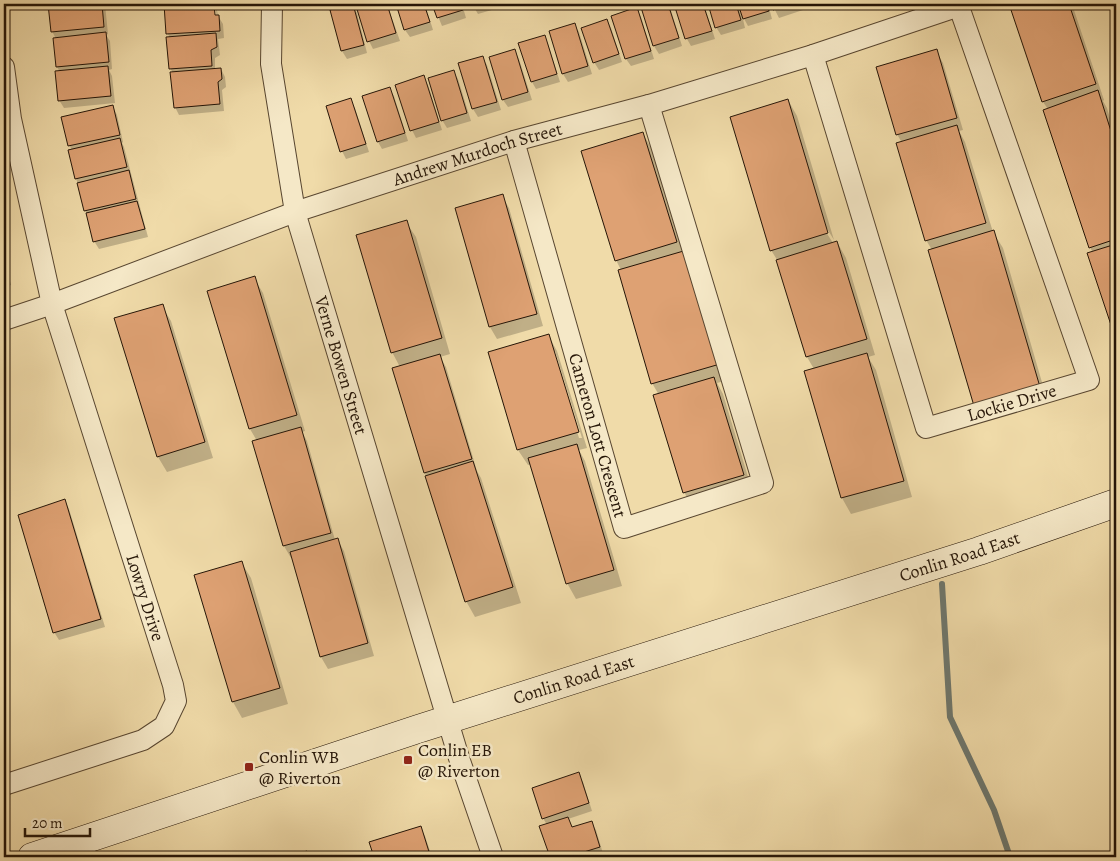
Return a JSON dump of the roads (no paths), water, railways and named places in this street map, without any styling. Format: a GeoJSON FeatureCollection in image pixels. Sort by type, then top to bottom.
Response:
{"type":"FeatureCollection","features":[{"type":"Feature","properties":{"kind":"street","name":"Verne Bowen Street"},"geometry":{"type":"LineString","coordinates":[[272,4],[271,64],[295,212],[459,758],[493,857]]}},
{"type":"Feature","properties":{"kind":"street","name":"Andrew Murdoch Street"},"geometry":{"type":"LineString","coordinates":[[4,320],[52,304],[295,212],[514,141],[649,105],[813,55],[959,5]]}},
{"type":"Feature","properties":{"kind":"street","name":"Lockie Drive"},"geometry":{"type":"LineString","coordinates":[[813,55],[926,428],[1089,380],[959,5]]}},
{"type":"Feature","properties":{"kind":"street","name":"Lowry Drive"},"geometry":{"type":"LineString","coordinates":[[4,68],[11,119],[52,304],[173,685],[176,701],[164,726],[143,740],[4,785]]}},
{"type":"Feature","properties":{"kind":"street","name":"Cameron Lott Crescent"},"geometry":{"type":"LineString","coordinates":[[514,141],[624,528],[763,483],[649,105]]}},
{"type":"Feature","properties":{"kind":"street","name":"Conlin Road East"},"geometry":{"type":"LineString","coordinates":[[32,857],[448,719],[979,551],[1116,503]]}},
{"type":"Feature","properties":{"kind":"waterway"},"geometry":{"type":"LineString","coordinates":[[942,584],[950,717],[994,810],[1010,857]]}},
{"type":"Feature","properties":{"kind":"place","name":"Conlin EB @ Riverton"},"geometry":{"type":"Point","coordinates":[408,760]}},
{"type":"Feature","properties":{"kind":"place","name":"Conlin WB @ Riverton"},"geometry":{"type":"Point","coordinates":[249,767]}}]}
